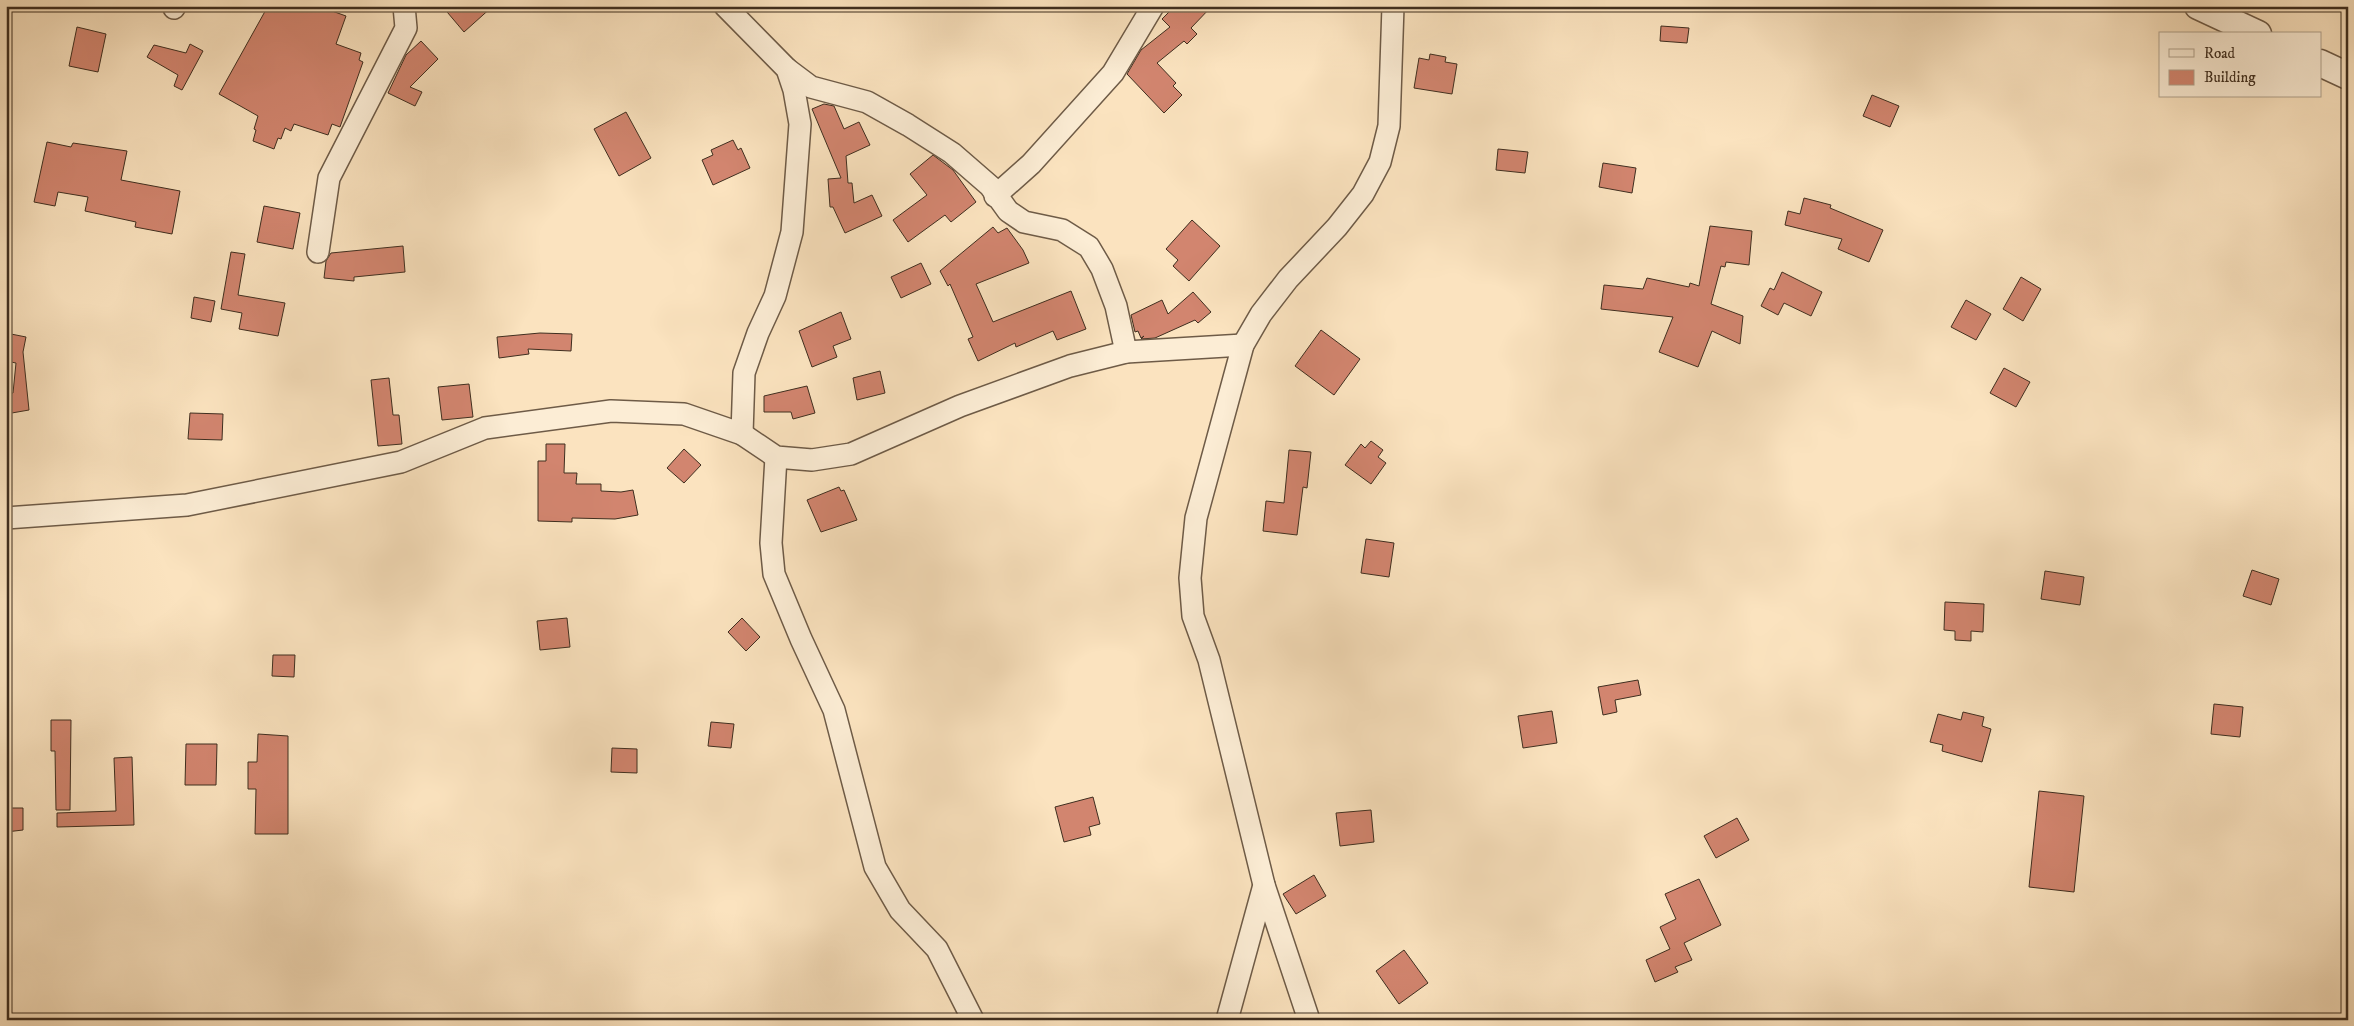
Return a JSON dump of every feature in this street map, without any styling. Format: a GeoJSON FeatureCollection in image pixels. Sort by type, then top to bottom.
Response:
{"type":"FeatureCollection","features":[{"type":"Feature","properties":{"kind":"street"},"geometry":{"type":"LineString","coordinates":[[318,252],[329,178],[406,28],[404,6]]}},
{"type":"Feature","properties":{"kind":"street"},"geometry":{"type":"LineString","coordinates":[[725,6],[787,69],[811,87],[867,102],[908,125],[952,153],[990,186],[995,196],[1008,211],[1024,222],[1062,230],[1089,247],[1102,270],[1116,306],[1126,352]]}},
{"type":"Feature","properties":{"kind":"street"},"geometry":{"type":"LineString","coordinates":[[995,196],[1031,164],[1113,73],[1153,6]]}},
{"type":"Feature","properties":{"kind":"street"},"geometry":{"type":"LineString","coordinates":[[1309,1020],[1264,884],[1209,660],[1193,616],[1190,578],[1196,518],[1243,345],[1261,314],[1288,279],[1337,227],[1363,194],[1380,162],[1389,126],[1393,6]]}},
{"type":"Feature","properties":{"kind":"street"},"geometry":{"type":"LineString","coordinates":[[2198,6],[2254,32]]}},
{"type":"Feature","properties":{"kind":"street"},"geometry":{"type":"LineString","coordinates":[[2322,64],[2348,76]]}},
{"type":"Feature","properties":{"kind":"street"},"geometry":{"type":"LineString","coordinates":[[742,434],[744,373],[758,333],[775,296],[792,232],[800,124],[794,90],[787,69]]}},
{"type":"Feature","properties":{"kind":"street"},"geometry":{"type":"LineString","coordinates":[[6,518],[187,505],[401,462],[485,428],[611,411],[684,414],[742,434],[776,457],[812,460],[850,454],[960,406],[1070,366],[1126,352],[1243,345]]}},
{"type":"Feature","properties":{"kind":"street"},"geometry":{"type":"LineString","coordinates":[[776,457],[771,543],[774,574],[801,639],[834,710],[875,867],[900,910],[937,949],[973,1020]]}},
{"type":"Feature","properties":{"kind":"street"},"geometry":{"type":"LineString","coordinates":[[1227,1020],[1264,884]]}},
{"type":"Feature","properties":{"kind":"building"},"geometry":{"type":"Polygon","coordinates":[[[268,6],[318,6],[346,16],[336,44],[361,53],[359,60],[363,62],[340,127],[332,124],[328,135],[294,124],[291,131],[285,128],[281,139],[278,138],[274,149],[253,141],[258,116],[219,94],[268,6]]]}},
{"type":"Feature","properties":{"kind":"building"},"geometry":{"type":"Polygon","coordinates":[[[442,6],[493,6],[464,32],[442,6]]]}},
{"type":"Feature","properties":{"kind":"building"},"geometry":{"type":"Polygon","coordinates":[[[1175,6],[1212,6],[1191,28],[1197,34],[1187,44],[1184,41],[1157,63],[1176,83],[1173,86],[1182,95],[1164,113],[1127,74],[1141,50],[1170,27],[1162,19],[1175,6]]]}},
{"type":"Feature","properties":{"kind":"building"},"geometry":{"type":"Polygon","coordinates":[[[1661,26],[1689,28],[1687,43],[1660,41],[1661,26]]]}},
{"type":"Feature","properties":{"kind":"building"},"geometry":{"type":"Polygon","coordinates":[[[77,27],[106,34],[98,72],[69,66],[77,27]]]}},
{"type":"Feature","properties":{"kind":"building"},"geometry":{"type":"Polygon","coordinates":[[[421,41],[438,59],[410,87],[422,92],[415,106],[388,93],[406,55],[421,41]]]}},
{"type":"Feature","properties":{"kind":"building"},"geometry":{"type":"Polygon","coordinates":[[[190,44],[203,51],[182,90],[174,86],[178,75],[147,57],[154,45],[186,53],[190,44]]]}},
{"type":"Feature","properties":{"kind":"building"},"geometry":{"type":"Polygon","coordinates":[[[1430,54],[1446,57],[1445,62],[1457,64],[1452,94],[1414,88],[1419,58],[1429,60],[1430,54]]]}},
{"type":"Feature","properties":{"kind":"building"},"geometry":{"type":"Polygon","coordinates":[[[1872,95],[1899,106],[1890,127],[1863,116],[1872,95]]]}},
{"type":"Feature","properties":{"kind":"building"},"geometry":{"type":"Polygon","coordinates":[[[824,104],[834,106],[844,129],[859,122],[870,145],[846,156],[848,183],[852,183],[854,203],[872,195],[882,216],[845,233],[833,207],[830,207],[828,179],[841,178],[812,109],[824,104]]]}},
{"type":"Feature","properties":{"kind":"building"},"geometry":{"type":"Polygon","coordinates":[[[626,112],[651,158],[619,176],[594,129],[626,112]]]}},
{"type":"Feature","properties":{"kind":"building"},"geometry":{"type":"Polygon","coordinates":[[[733,140],[738,150],[741,148],[750,168],[713,185],[702,160],[713,155],[711,150],[733,140]]]}},
{"type":"Feature","properties":{"kind":"building"},"geometry":{"type":"Polygon","coordinates":[[[47,142],[71,147],[73,143],[127,151],[121,180],[180,191],[172,234],[135,227],[136,222],[85,211],[88,197],[58,192],[55,206],[34,202],[47,142]]]}},
{"type":"Feature","properties":{"kind":"building"},"geometry":{"type":"Polygon","coordinates":[[[1498,149],[1528,152],[1525,173],[1496,170],[1498,149]]]}},
{"type":"Feature","properties":{"kind":"building"},"geometry":{"type":"Polygon","coordinates":[[[933,155],[953,170],[976,202],[951,222],[945,215],[908,242],[893,220],[927,195],[910,174],[933,155]]]}},
{"type":"Feature","properties":{"kind":"building"},"geometry":{"type":"Polygon","coordinates":[[[1603,163],[1636,168],[1632,193],[1599,187],[1603,163]]]}},
{"type":"Feature","properties":{"kind":"building"},"geometry":{"type":"Polygon","coordinates":[[[1804,198],[1831,205],[1830,208],[1883,230],[1869,262],[1838,249],[1842,239],[1785,225],[1788,211],[1800,214],[1804,198]]]}},
{"type":"Feature","properties":{"kind":"building"},"geometry":{"type":"Polygon","coordinates":[[[264,206],[300,213],[293,249],[257,242],[264,206]]]}},
{"type":"Feature","properties":{"kind":"building"},"geometry":{"type":"Polygon","coordinates":[[[1192,220],[1220,246],[1189,281],[1173,266],[1178,260],[1166,249],[1192,220]]]}},
{"type":"Feature","properties":{"kind":"building"},"geometry":{"type":"Polygon","coordinates":[[[1710,226],[1752,231],[1749,265],[1726,262],[1725,267],[1721,266],[1711,304],[1743,316],[1740,344],[1712,331],[1698,367],[1659,352],[1673,317],[1601,309],[1604,285],[1643,289],[1647,278],[1689,287],[1690,283],[1699,286],[1710,226]]]}},
{"type":"Feature","properties":{"kind":"building"},"geometry":{"type":"Polygon","coordinates":[[[993,227],[998,233],[1007,228],[1023,250],[1029,263],[976,284],[993,322],[1071,291],[1086,329],[1057,340],[1053,331],[1016,347],[1015,343],[978,361],[968,339],[973,337],[950,284],[948,286],[940,271],[993,227]]]}},
{"type":"Feature","properties":{"kind":"building"},"geometry":{"type":"Polygon","coordinates":[[[403,246],[405,272],[354,277],[354,281],[324,278],[326,261],[331,253],[403,246]]]}},
{"type":"Feature","properties":{"kind":"building"},"geometry":{"type":"Polygon","coordinates":[[[231,252],[245,254],[238,295],[285,303],[278,336],[239,329],[242,313],[221,309],[231,252]]]}},
{"type":"Feature","properties":{"kind":"building"},"geometry":{"type":"Polygon","coordinates":[[[921,263],[931,284],[901,298],[891,277],[921,263]]]}},
{"type":"Feature","properties":{"kind":"building"},"geometry":{"type":"Polygon","coordinates":[[[1782,272],[1822,292],[1811,316],[1784,303],[1778,315],[1761,306],[1770,288],[1774,290],[1782,272]]]}},
{"type":"Feature","properties":{"kind":"building"},"geometry":{"type":"Polygon","coordinates":[[[2021,277],[2041,289],[2023,321],[2003,309],[2021,277]]]}},
{"type":"Feature","properties":{"kind":"building"},"geometry":{"type":"Polygon","coordinates":[[[1193,292],[1211,312],[1198,323],[1195,320],[1155,338],[1141,339],[1144,336],[1141,338],[1138,331],[1135,332],[1131,315],[1162,300],[1168,314],[1193,292]]]}},
{"type":"Feature","properties":{"kind":"building"},"geometry":{"type":"Polygon","coordinates":[[[194,297],[215,301],[211,322],[191,318],[194,297]]]}},
{"type":"Feature","properties":{"kind":"building"},"geometry":{"type":"Polygon","coordinates":[[[1966,300],[1991,314],[1976,340],[1951,327],[1966,300]]]}},
{"type":"Feature","properties":{"kind":"building"},"geometry":{"type":"Polygon","coordinates":[[[841,312],[851,339],[833,346],[837,357],[812,367],[799,331],[841,312]]]}},
{"type":"Feature","properties":{"kind":"building"},"geometry":{"type":"Polygon","coordinates":[[[1321,330],[1360,359],[1334,395],[1295,366],[1321,330]]]}},
{"type":"Feature","properties":{"kind":"building"},"geometry":{"type":"Polygon","coordinates":[[[6,333],[26,337],[23,352],[29,410],[6,414],[6,394],[13,393],[16,363],[6,361],[6,333]]]}},
{"type":"Feature","properties":{"kind":"building"},"geometry":{"type":"Polygon","coordinates":[[[540,333],[572,334],[571,351],[528,349],[529,354],[499,358],[497,337],[540,333]]]}},
{"type":"Feature","properties":{"kind":"building"},"geometry":{"type":"Polygon","coordinates":[[[2004,368],[2030,382],[2016,407],[1990,393],[2004,368]]]}},
{"type":"Feature","properties":{"kind":"building"},"geometry":{"type":"Polygon","coordinates":[[[880,371],[885,393],[857,400],[853,378],[880,371]]]}},
{"type":"Feature","properties":{"kind":"building"},"geometry":{"type":"Polygon","coordinates":[[[389,378],[393,415],[399,415],[402,444],[378,446],[371,380],[389,378]]]}},
{"type":"Feature","properties":{"kind":"building"},"geometry":{"type":"Polygon","coordinates":[[[469,384],[473,417],[442,420],[438,387],[469,384]]]}},
{"type":"Feature","properties":{"kind":"building"},"geometry":{"type":"Polygon","coordinates":[[[807,386],[815,413],[793,419],[791,412],[764,412],[764,396],[807,386]]]}},
{"type":"Feature","properties":{"kind":"building"},"geometry":{"type":"Polygon","coordinates":[[[190,413],[223,414],[222,440],[188,439],[190,413]]]}},
{"type":"Feature","properties":{"kind":"building"},"geometry":{"type":"Polygon","coordinates":[[[1371,441],[1383,450],[1378,457],[1386,463],[1371,484],[1345,465],[1361,444],[1365,448],[1371,441]]]}},
{"type":"Feature","properties":{"kind":"building"},"geometry":{"type":"Polygon","coordinates":[[[546,444],[565,444],[564,473],[577,473],[576,484],[601,484],[601,491],[621,492],[633,490],[638,515],[615,519],[572,518],[572,522],[538,521],[538,461],[546,461],[546,444]]]}},
{"type":"Feature","properties":{"kind":"building"},"geometry":{"type":"Polygon","coordinates":[[[684,449],[701,465],[684,483],[667,468],[684,449]]]}},
{"type":"Feature","properties":{"kind":"building"},"geometry":{"type":"Polygon","coordinates":[[[1289,450],[1311,452],[1307,488],[1303,487],[1297,535],[1263,531],[1266,501],[1284,503],[1289,450]]]}},
{"type":"Feature","properties":{"kind":"building"},"geometry":{"type":"Polygon","coordinates":[[[839,487],[841,491],[844,490],[857,520],[821,532],[807,500],[839,487]]]}},
{"type":"Feature","properties":{"kind":"building"},"geometry":{"type":"Polygon","coordinates":[[[1366,539],[1394,543],[1389,577],[1361,573],[1366,539]]]}},
{"type":"Feature","properties":{"kind":"building"},"geometry":{"type":"Polygon","coordinates":[[[2252,570],[2279,579],[2271,605],[2243,596],[2252,570]]]}},
{"type":"Feature","properties":{"kind":"building"},"geometry":{"type":"Polygon","coordinates":[[[2045,571],[2084,577],[2080,605],[2041,599],[2045,571]]]}},
{"type":"Feature","properties":{"kind":"building"},"geometry":{"type":"Polygon","coordinates":[[[1945,602],[1984,604],[1983,632],[1971,631],[1971,641],[1955,640],[1955,631],[1944,630],[1945,602]]]}},
{"type":"Feature","properties":{"kind":"building"},"geometry":{"type":"Polygon","coordinates":[[[567,618],[570,647],[540,650],[537,621],[567,618]]]}},
{"type":"Feature","properties":{"kind":"building"},"geometry":{"type":"Polygon","coordinates":[[[742,618],[760,637],[746,651],[728,632],[742,618]]]}},
{"type":"Feature","properties":{"kind":"building"},"geometry":{"type":"Polygon","coordinates":[[[273,655],[295,655],[294,677],[272,676],[273,655]]]}},
{"type":"Feature","properties":{"kind":"building"},"geometry":{"type":"Polygon","coordinates":[[[1638,680],[1641,695],[1615,700],[1617,712],[1603,715],[1598,687],[1638,680]]]}},
{"type":"Feature","properties":{"kind":"building"},"geometry":{"type":"Polygon","coordinates":[[[2214,704],[2243,707],[2240,737],[2211,734],[2214,704]]]}},
{"type":"Feature","properties":{"kind":"building"},"geometry":{"type":"Polygon","coordinates":[[[1552,711],[1557,743],[1523,748],[1518,716],[1552,711]]]}},
{"type":"Feature","properties":{"kind":"building"},"geometry":{"type":"Polygon","coordinates":[[[1963,712],[1984,717],[1982,726],[1991,729],[1982,762],[1942,751],[1943,745],[1930,742],[1938,714],[1961,720],[1963,712]]]}},
{"type":"Feature","properties":{"kind":"building"},"geometry":{"type":"Polygon","coordinates":[[[51,720],[71,720],[70,810],[56,810],[55,751],[51,751],[51,720]]]}},
{"type":"Feature","properties":{"kind":"building"},"geometry":{"type":"Polygon","coordinates":[[[711,722],[734,724],[731,748],[708,746],[711,722]]]}},
{"type":"Feature","properties":{"kind":"building"},"geometry":{"type":"Polygon","coordinates":[[[258,734],[288,736],[288,834],[255,834],[256,789],[248,789],[248,762],[257,762],[258,734]]]}},
{"type":"Feature","properties":{"kind":"building"},"geometry":{"type":"Polygon","coordinates":[[[186,744],[217,744],[216,785],[185,785],[186,744]]]}},
{"type":"Feature","properties":{"kind":"building"},"geometry":{"type":"Polygon","coordinates":[[[612,748],[637,749],[637,773],[611,772],[612,748]]]}},
{"type":"Feature","properties":{"kind":"building"},"geometry":{"type":"Polygon","coordinates":[[[132,757],[134,825],[57,827],[57,813],[116,811],[114,758],[132,757]]]}},
{"type":"Feature","properties":{"kind":"building"},"geometry":{"type":"Polygon","coordinates":[[[2039,791],[2084,796],[2074,892],[2029,887],[2039,791]]]}},
{"type":"Feature","properties":{"kind":"building"},"geometry":{"type":"Polygon","coordinates":[[[1093,797],[1100,824],[1089,827],[1091,835],[1064,842],[1055,807],[1093,797]]]}},
{"type":"Feature","properties":{"kind":"building"},"geometry":{"type":"Polygon","coordinates":[[[6,808],[23,808],[23,830],[6,832],[6,808]]]}},
{"type":"Feature","properties":{"kind":"building"},"geometry":{"type":"Polygon","coordinates":[[[1371,810],[1374,842],[1340,846],[1336,813],[1371,810]]]}},
{"type":"Feature","properties":{"kind":"building"},"geometry":{"type":"Polygon","coordinates":[[[1737,818],[1749,840],[1716,858],[1704,836],[1737,818]]]}},
{"type":"Feature","properties":{"kind":"building"},"geometry":{"type":"Polygon","coordinates":[[[1314,875],[1326,896],[1296,914],[1283,894],[1314,875]]]}},
{"type":"Feature","properties":{"kind":"building"},"geometry":{"type":"Polygon","coordinates":[[[1699,879],[1721,925],[1684,943],[1692,960],[1675,967],[1678,972],[1655,982],[1646,960],[1670,949],[1660,927],[1676,919],[1665,894],[1699,879]]]}},
{"type":"Feature","properties":{"kind":"building"},"geometry":{"type":"Polygon","coordinates":[[[1404,950],[1428,983],[1399,1004],[1376,971],[1404,950]]]}}]}
